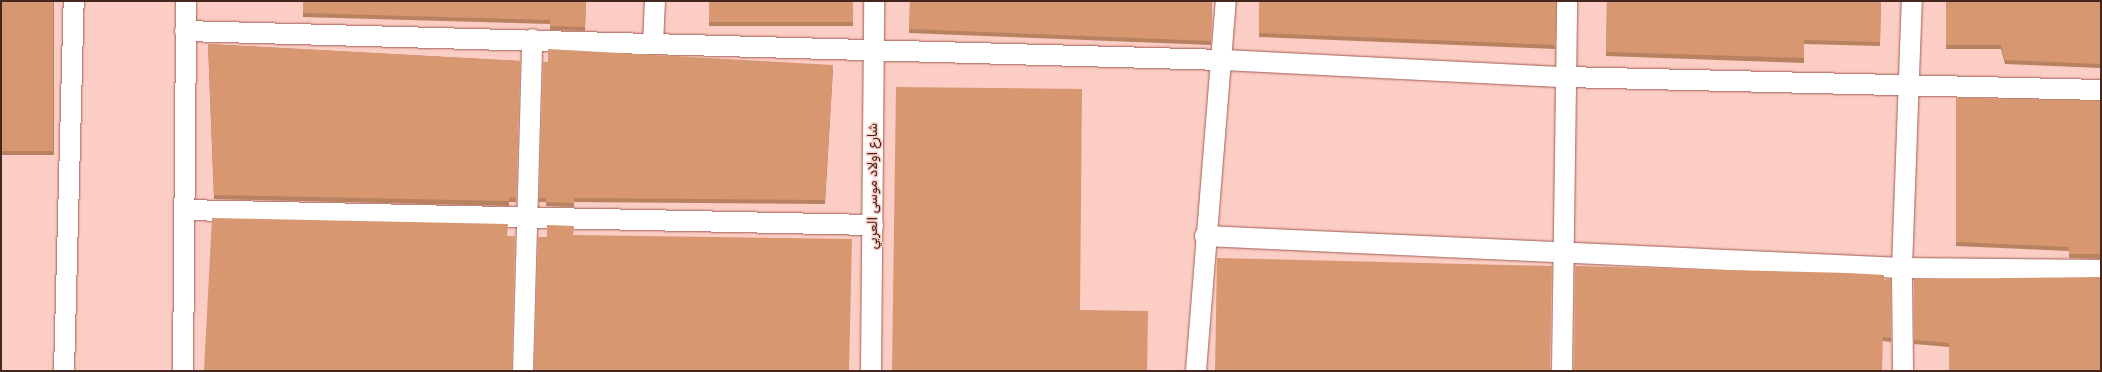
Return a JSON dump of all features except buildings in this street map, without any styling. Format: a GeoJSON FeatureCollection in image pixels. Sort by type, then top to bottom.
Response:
{"type":"FeatureCollection","features":[{"type":"Feature","properties":{"kind":"street"},"geometry":{"type":"LineString","coordinates":[[64,371],[74,1]]}},
{"type":"Feature","properties":{"kind":"street"},"geometry":{"type":"LineString","coordinates":[[184,371],[186,1]]}},
{"type":"Feature","properties":{"kind":"street"},"geometry":{"type":"LineString","coordinates":[[653,43],[655,1]]}},
{"type":"Feature","properties":{"kind":"street","name":"شارع اولاد موسى العربي"},"geometry":{"type":"LineString","coordinates":[[871,371],[874,1]]}},
{"type":"Feature","properties":{"kind":"street"},"geometry":{"type":"LineString","coordinates":[[1196,371],[1205,236],[1224,60],[1226,1]]}},
{"type":"Feature","properties":{"kind":"street"},"geometry":{"type":"LineString","coordinates":[[1562,371],[1562,254],[1567,1]]}},
{"type":"Feature","properties":{"kind":"street"},"geometry":{"type":"LineString","coordinates":[[1904,371],[1902,268],[1911,83],[1912,1]]}},
{"type":"Feature","properties":{"kind":"street"},"geometry":{"type":"LineString","coordinates":[[185,31],[532,39],[1224,60],[1565,77],[1911,83],[2101,90]]}},
{"type":"Feature","properties":{"kind":"street"},"geometry":{"type":"LineString","coordinates":[[523,371],[525,217],[532,39]]}},
{"type":"Feature","properties":{"kind":"street"},"geometry":{"type":"LineString","coordinates":[[184,210],[873,225]]}},
{"type":"Feature","properties":{"kind":"street"},"geometry":{"type":"LineString","coordinates":[[1205,236],[1562,254],[1902,268],[2101,270]]}}]}
